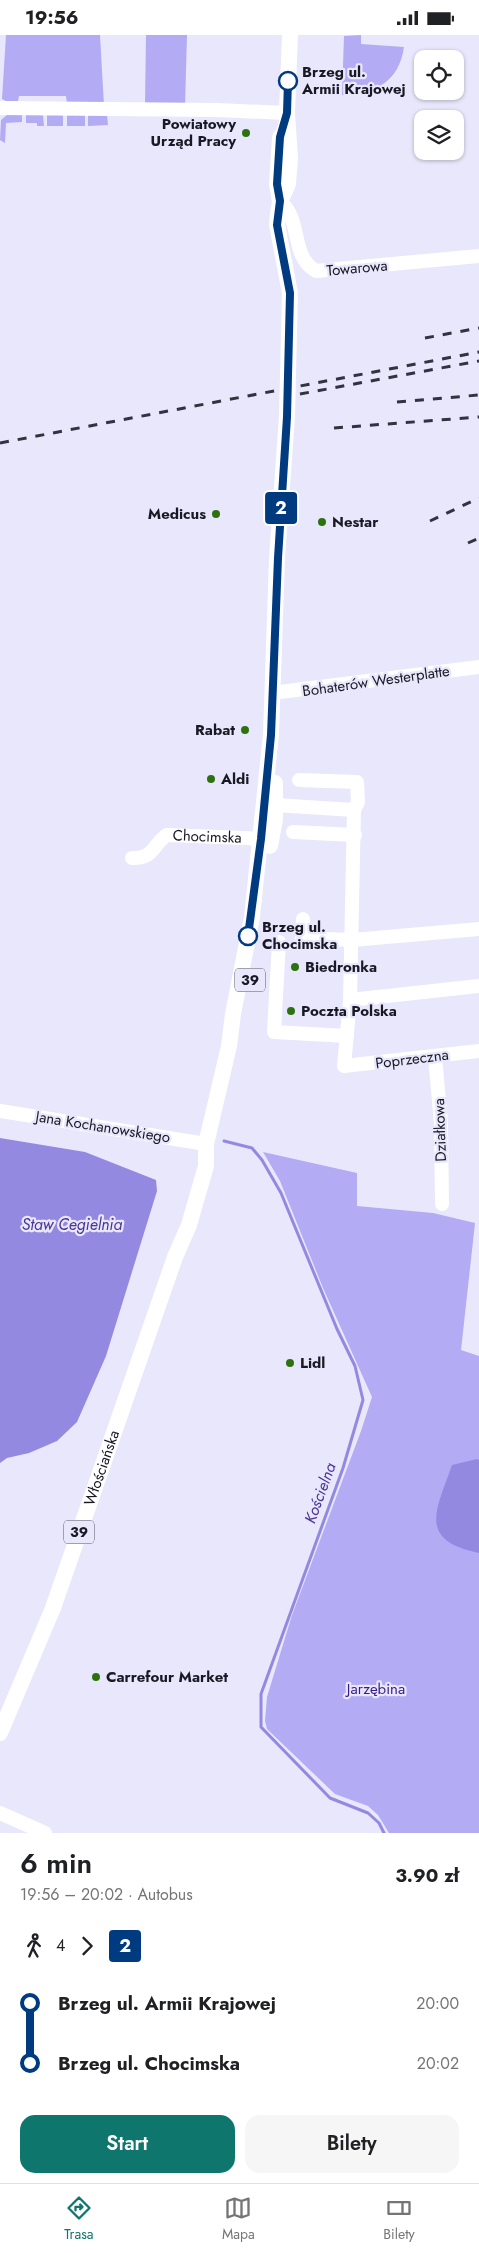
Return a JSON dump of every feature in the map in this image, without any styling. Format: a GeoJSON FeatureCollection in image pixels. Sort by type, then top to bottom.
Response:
{"type":"FeatureCollection","features":[{"type":"Feature","properties":{"kind":"main road","name":"39"},"geometry":{"type":"LineString","coordinates":[[280,201],[277,184],[280,137],[287,113],[290,35]]}},
{"type":"Feature","properties":{"kind":"main road","name":"Chocimska"},"geometry":{"type":"LineString","coordinates":[[229,1046],[240,1014],[258,941],[266,839],[278,558],[287,417],[290,293],[277,225],[280,201]]}},
{"type":"Feature","properties":{"kind":"main road","name":"Chocimska"},"geometry":{"type":"LineString","coordinates":[[266,839],[275,805],[271,735]]}},
{"type":"Feature","properties":{"kind":"main road","name":"Włościańska"},"geometry":{"type":"LineString","coordinates":[[0,1733],[53,1608],[176,1257],[196,1163],[206,1144],[229,1046]]}},
{"type":"Feature","properties":{"kind":"street"},"geometry":{"type":"LineString","coordinates":[[0,109],[201,110],[287,113]]}},
{"type":"Feature","properties":{"kind":"street","name":"Towarowa"},"geometry":{"type":"LineString","coordinates":[[280,201],[288,208],[291,214],[302,258],[305,263],[316,271],[479,256]]}},
{"type":"Feature","properties":{"kind":"street","name":"Bohaterów Westerplatte"},"geometry":{"type":"LineString","coordinates":[[272,693],[479,667]]}},
{"type":"Feature","properties":{"kind":"street"},"geometry":{"type":"LineString","coordinates":[[279,942],[274,1032],[347,1036],[352,940],[354,810],[358,802],[357,782],[299,780]]}},
{"type":"Feature","properties":{"kind":"street"},"geometry":{"type":"LineString","coordinates":[[275,805],[354,810]]}},
{"type":"Feature","properties":{"kind":"street"},"geometry":{"type":"LineString","coordinates":[[293,832],[355,835]]}},
{"type":"Feature","properties":{"kind":"street","name":"Chocimska"},"geometry":{"type":"LineString","coordinates":[[132,858],[141,859],[152,852],[160,840],[168,835],[266,839]]}},
{"type":"Feature","properties":{"kind":"street"},"geometry":{"type":"LineString","coordinates":[[304,919],[302,938],[352,940],[479,929]]}},
{"type":"Feature","properties":{"kind":"street"},"geometry":{"type":"LineString","coordinates":[[350,1000],[479,986]]}},
{"type":"Feature","properties":{"kind":"street","name":"Poprzeczna"},"geometry":{"type":"LineString","coordinates":[[347,1036],[344,1066],[479,1051]]}},
{"type":"Feature","properties":{"kind":"street","name":"Działkowa"},"geometry":{"type":"LineString","coordinates":[[435,1056],[441,1124],[442,1204]]}},
{"type":"Feature","properties":{"kind":"street","name":"Jana Kochanowskiego"},"geometry":{"type":"LineString","coordinates":[[0,1111],[206,1144]]}},
{"type":"Feature","properties":{"kind":"street"},"geometry":{"type":"LineString","coordinates":[[0,1813],[45,1833]]}},
{"type":"Feature","properties":{"kind":"green space"},"geometry":{"type":"Polygon","coordinates":[[[6,35],[100,35],[104,106],[67,104],[66,96],[19,96],[18,101],[2,99],[6,35]]]}},
{"type":"Feature","properties":{"kind":"green space"},"geometry":{"type":"Polygon","coordinates":[[[146,35],[187,35],[185,106],[145,105],[146,35]]]}},
{"type":"Feature","properties":{"kind":"green space"},"geometry":{"type":"Polygon","coordinates":[[[361,35],[361,44],[404,47],[401,59],[397,69],[384,84],[365,92],[342,95],[344,36],[361,35]]]}},
{"type":"Feature","properties":{"kind":"green space"},"geometry":{"type":"Polygon","coordinates":[[[8,114],[22,114],[22,122],[6,123],[5,143],[0,140],[1,120],[8,114]]]}},
{"type":"Feature","properties":{"kind":"green space"},"geometry":{"type":"Polygon","coordinates":[[[63,114],[63,126],[47,126],[47,115],[63,114]]]}},
{"type":"Feature","properties":{"kind":"green space"},"geometry":{"type":"Polygon","coordinates":[[[26,115],[43,115],[44,126],[37,126],[37,123],[26,123],[26,115]]]}},
{"type":"Feature","properties":{"kind":"green space"},"geometry":{"type":"Polygon","coordinates":[[[67,115],[85,115],[85,126],[67,126],[67,115]]]}},
{"type":"Feature","properties":{"kind":"green space"},"geometry":{"type":"Polygon","coordinates":[[[88,115],[107,115],[108,125],[88,126],[88,115]]]}},
{"type":"Feature","properties":{"kind":"green space","name":"Jarzębina"},"geometry":{"type":"Polygon","coordinates":[[[263,1152],[357,1173],[357,1206],[433,1213],[475,1223],[461,1350],[479,1356],[479,1833],[389,1833],[378,1815],[368,1806],[335,1794],[267,1729],[265,1721],[267,1697],[292,1615],[372,1397],[323,1288],[280,1181],[263,1152]]]}},
{"type":"Feature","properties":{"kind":"water","name":"Staw Cegielnia"},"geometry":{"type":"Polygon","coordinates":[[[0,1138],[85,1152],[156,1180],[157,1191],[106,1356],[77,1422],[57,1441],[29,1453],[7,1458],[0,1463],[0,1138]]]}},
{"type":"Feature","properties":{"kind":"water"},"geometry":{"type":"Polygon","coordinates":[[[479,1460],[479,1553],[459,1547],[446,1540],[439,1531],[436,1521],[441,1495],[452,1465],[479,1460]]]}},
{"type":"Feature","properties":{"kind":"waterway","name":"Kościelna"},"geometry":{"type":"LineString","coordinates":[[224,1141],[252,1148],[262,1160],[281,1193],[337,1329],[355,1366],[363,1400],[343,1468],[261,1694],[261,1727],[330,1798],[368,1813],[379,1823],[384,1833]]}},
{"type":"Feature","properties":{"kind":"railway"},"geometry":{"type":"LineString","coordinates":[[425,338],[479,328]]}},
{"type":"Feature","properties":{"kind":"railway"},"geometry":{"type":"LineString","coordinates":[[0,443],[479,352]]}},
{"type":"Feature","properties":{"kind":"railway"},"geometry":{"type":"LineString","coordinates":[[300,394],[479,361]]}},
{"type":"Feature","properties":{"kind":"railway"},"geometry":{"type":"LineString","coordinates":[[397,402],[479,395]]}},
{"type":"Feature","properties":{"kind":"railway"},"geometry":{"type":"LineString","coordinates":[[334,428],[479,417]]}},
{"type":"Feature","properties":{"kind":"railway"},"geometry":{"type":"LineString","coordinates":[[430,521],[479,498]]}},
{"type":"Feature","properties":{"kind":"railway"},"geometry":{"type":"LineString","coordinates":[[468,543],[479,538]]}},
{"type":"Feature","properties":{"kind":"bus line","name":"2"},"geometry":{"type":"LineString","coordinates":[[248,936],[261,839],[266,770],[271,735],[278,558],[287,417],[290,293],[277,225],[280,201],[277,184],[280,137],[287,113],[288,81]]}},
{"type":"Feature","properties":{"kind":"place","name":"Brzeg ul. Armii Krajowej"},"geometry":{"type":"Point","coordinates":[288,81]}},
{"type":"Feature","properties":{"kind":"place","name":"Powiatowy Urząd Pracy"},"geometry":{"type":"Point","coordinates":[246,133]}},
{"type":"Feature","properties":{"kind":"place","name":"Medicus"},"geometry":{"type":"Point","coordinates":[216,514]}},
{"type":"Feature","properties":{"kind":"place","name":"Nestar"},"geometry":{"type":"Point","coordinates":[322,522]}},
{"type":"Feature","properties":{"kind":"place","name":"Rabat"},"geometry":{"type":"Point","coordinates":[245,730]}},
{"type":"Feature","properties":{"kind":"place","name":"Aldi"},"geometry":{"type":"Point","coordinates":[211,779]}},
{"type":"Feature","properties":{"kind":"place","name":"Brzeg ul. Chocimska"},"geometry":{"type":"Point","coordinates":[248,936]}},
{"type":"Feature","properties":{"kind":"place","name":"Biedronka"},"geometry":{"type":"Point","coordinates":[295,967]}},
{"type":"Feature","properties":{"kind":"place","name":"Poczta Polska"},"geometry":{"type":"Point","coordinates":[291,1011]}},
{"type":"Feature","properties":{"kind":"place","name":"Lidl"},"geometry":{"type":"Point","coordinates":[290,1363]}},
{"type":"Feature","properties":{"kind":"place","name":"Carrefour Market"},"geometry":{"type":"Point","coordinates":[96,1677]}}]}
